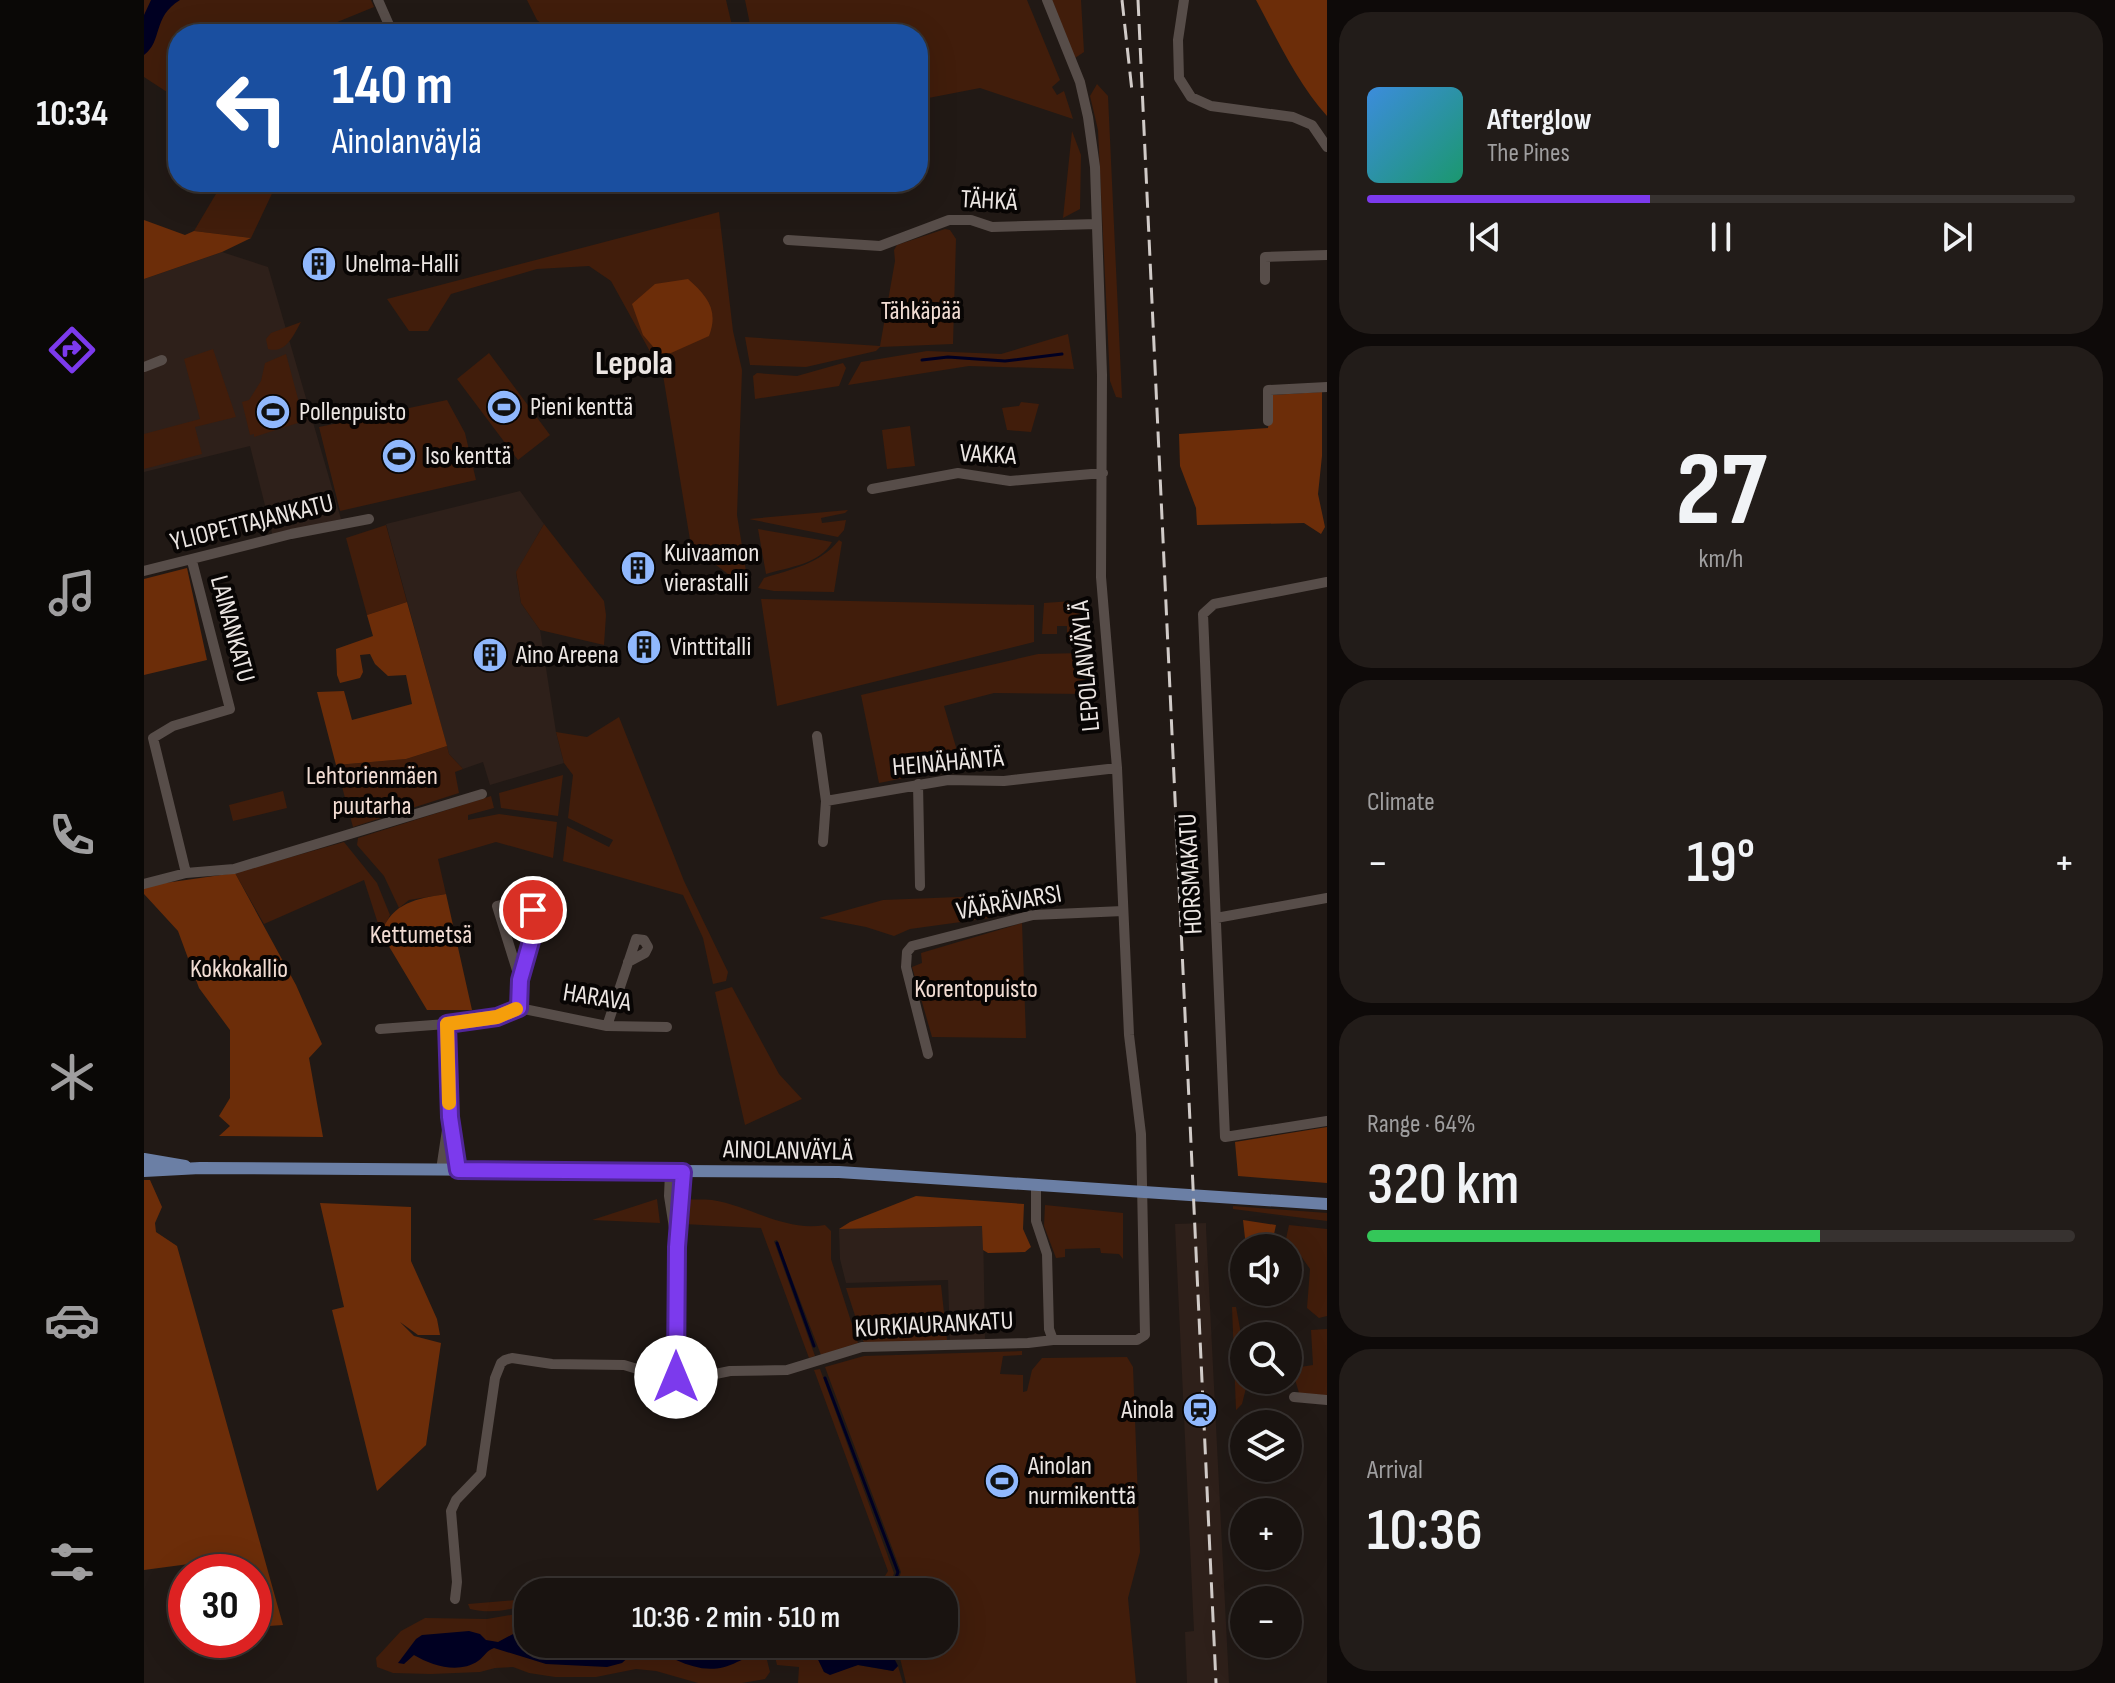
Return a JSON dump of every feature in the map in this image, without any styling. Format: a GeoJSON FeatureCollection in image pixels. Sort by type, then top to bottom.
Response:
{"type":"FeatureCollection","features":[{"type":"Feature","properties":{"kind":"main road","name":"AINOLANVÄYLÄ"},"geometry":{"type":"LineString","coordinates":[[144,1159],[200,1168]]}},
{"type":"Feature","properties":{"kind":"main road","name":"AINOLANVÄYLÄ"},"geometry":{"type":"LineString","coordinates":[[144,1171],[200,1168],[839,1172],[1327,1204]]}},
{"type":"Feature","properties":{"kind":"street"},"geometry":{"type":"LineString","coordinates":[[378,0],[389,24]]}},
{"type":"Feature","properties":{"kind":"street","name":"LEPOLANVÄYLÄ"},"geometry":{"type":"LineString","coordinates":[[1047,0],[1080,82],[1093,147],[1103,473],[1103,623],[1117,768],[1129,1035],[1141,1134],[1145,1335]]}},
{"type":"Feature","properties":{"kind":"street"},"geometry":{"type":"LineString","coordinates":[[1184,0],[1178,40],[1179,78],[1191,97],[1211,106],[1293,117],[1312,125],[1327,147]]}},
{"type":"Feature","properties":{"kind":"street","name":"TÄHKÄ"},"geometry":{"type":"LineString","coordinates":[[788,240],[880,246],[949,220],[966,219],[992,227],[1097,224]]}},
{"type":"Feature","properties":{"kind":"street"},"geometry":{"type":"LineString","coordinates":[[1265,280],[1265,257],[1327,255]]}},
{"type":"Feature","properties":{"kind":"street"},"geometry":{"type":"LineString","coordinates":[[144,367],[162,360]]}},
{"type":"Feature","properties":{"kind":"street"},"geometry":{"type":"LineString","coordinates":[[1268,421],[1268,390],[1327,387]]}},
{"type":"Feature","properties":{"kind":"street","name":"VAKKA"},"geometry":{"type":"LineString","coordinates":[[872,489],[958,473],[1010,481],[1103,473]]}},
{"type":"Feature","properties":{"kind":"street","name":"YLIOPETTAJANKATU"},"geometry":{"type":"LineString","coordinates":[[145,571],[289,534],[369,519]]}},
{"type":"Feature","properties":{"kind":"street","name":"LAINANKATU"},"geometry":{"type":"LineString","coordinates":[[186,873],[153,738],[173,726],[230,709],[192,561]]}},
{"type":"Feature","properties":{"kind":"street","name":"HORSMAKATU"},"geometry":{"type":"LineString","coordinates":[[1327,582],[1214,604],[1203,614],[1225,1137],[1327,1121]]}},
{"type":"Feature","properties":{"kind":"street"},"geometry":{"type":"LineString","coordinates":[[817,736],[826,801],[823,842]]}},
{"type":"Feature","properties":{"kind":"street","name":"HEINÄHÄNTÄ"},"geometry":{"type":"LineString","coordinates":[[826,801],[948,780],[1004,781],[1117,768]]}},
{"type":"Feature","properties":{"kind":"street"},"geometry":{"type":"LineString","coordinates":[[918,784],[920,886]]}},
{"type":"Feature","properties":{"kind":"street"},"geometry":{"type":"LineString","coordinates":[[144,884],[186,873],[234,869],[482,794]]}},
{"type":"Feature","properties":{"kind":"street"},"geometry":{"type":"LineString","coordinates":[[1216,918],[1327,898]]}},
{"type":"Feature","properties":{"kind":"street"},"geometry":{"type":"LineString","coordinates":[[519,1008],[520,980],[537,920],[533,910],[527,906],[503,904],[497,906],[520,980]]}},
{"type":"Feature","properties":{"kind":"street","name":"VÄÄRÄVARSI"},"geometry":{"type":"LineString","coordinates":[[928,1054],[906,967],[907,952],[918,943],[1033,915],[1123,911]]}},
{"type":"Feature","properties":{"kind":"street"},"geometry":{"type":"LineString","coordinates":[[607,1026],[628,962]]}},
{"type":"Feature","properties":{"kind":"street","name":"HARAVA"},"geometry":{"type":"LineString","coordinates":[[380,1029],[497,1017],[519,1008],[607,1026],[667,1027]]}},
{"type":"Feature","properties":{"kind":"street"},"geometry":{"type":"LineString","coordinates":[[447,1024],[450,1117],[458,1170]]}},
{"type":"Feature","properties":{"kind":"street"},"geometry":{"type":"LineString","coordinates":[[441,1170],[450,1117]]}},
{"type":"Feature","properties":{"kind":"street"},"geometry":{"type":"LineString","coordinates":[[676,1377],[677,1172]]}},
{"type":"Feature","properties":{"kind":"street"},"geometry":{"type":"LineString","coordinates":[[1036,1185],[1036,1221],[1047,1254],[1049,1329],[1053,1340]]}},
{"type":"Feature","properties":{"kind":"street","name":"KURKIAURANKATU"},"geometry":{"type":"LineString","coordinates":[[455,1599],[457,1582],[451,1511],[456,1500],[481,1474],[495,1378],[501,1363],[512,1358],[552,1364],[624,1365],[657,1375],[691,1379],[730,1371],[787,1370],[862,1347],[1137,1340],[1145,1335]]}},
{"type":"Feature","properties":{"kind":"street"},"geometry":{"type":"LineString","coordinates":[[1294,1397],[1327,1400]]}},
{"type":"Feature","properties":{"kind":"shaded area"},"geometry":{"type":"Polygon","coordinates":[[[222,252],[268,267],[341,519],[273,537],[250,446],[144,472],[144,279],[222,252]]]}},
{"type":"Feature","properties":{"kind":"shaded area"},"geometry":{"type":"Polygon","coordinates":[[[520,491],[544,524],[516,573],[521,603],[540,630],[564,763],[490,785],[483,762],[463,769],[449,754],[386,524],[520,491]]]}},
{"type":"Feature","properties":{"kind":"shaded area"},"geometry":{"type":"Polygon","coordinates":[[[1206,1223],[1229,1683],[1187,1683],[1185,1632],[1194,1631],[1175,1224],[1206,1223]]]}},
{"type":"Feature","properties":{"kind":"shaded area"},"geometry":{"type":"Polygon","coordinates":[[[983,1226],[985,1339],[950,1340],[948,1280],[846,1283],[840,1259],[839,1229],[983,1226]]]}},
{"type":"Feature","properties":{"kind":"green space"},"geometry":{"type":"Polygon","coordinates":[[[144,0],[371,0],[374,7],[332,24],[168,24],[168,93],[144,77],[144,0]]]}},
{"type":"Feature","properties":{"kind":"green space"},"geometry":{"type":"Polygon","coordinates":[[[527,0],[726,0],[732,24],[542,24],[537,20],[527,0]]]}},
{"type":"Feature","properties":{"kind":"green space"},"geometry":{"type":"Polygon","coordinates":[[[745,0],[1027,0],[1060,80],[1052,87],[1057,95],[1064,91],[1073,119],[980,88],[928,98],[928,24],[750,24],[745,0]]]}},
{"type":"Feature","properties":{"kind":"green space"},"geometry":{"type":"Polygon","coordinates":[[[1052,0],[1081,0],[1084,52],[1075,58],[1052,0]]]}},
{"type":"Feature","properties":{"kind":"green space"},"geometry":{"type":"Polygon","coordinates":[[[1256,0],[1327,0],[1327,116],[1297,75],[1256,0]]]}},
{"type":"Feature","properties":{"kind":"green space"},"geometry":{"type":"Polygon","coordinates":[[[1097,84],[1108,96],[1122,398],[1116,397],[1110,381],[1098,130],[1090,96],[1097,84]]]}},
{"type":"Feature","properties":{"kind":"green space"},"geometry":{"type":"Polygon","coordinates":[[[1072,131],[1081,155],[1080,209],[1063,218],[1072,131]]]}},
{"type":"Feature","properties":{"kind":"green space"},"geometry":{"type":"Polygon","coordinates":[[[217,192],[273,192],[251,238],[194,231],[217,192]]]}},
{"type":"Feature","properties":{"kind":"green space"},"geometry":{"type":"Polygon","coordinates":[[[719,212],[733,331],[742,370],[737,515],[749,590],[691,546],[663,375],[611,281],[589,266],[537,269],[451,294],[428,331],[409,331],[387,299],[719,212]]]}},
{"type":"Feature","properties":{"kind":"green space"},"geometry":{"type":"Polygon","coordinates":[[[144,220],[185,235],[194,231],[251,238],[222,252],[144,279],[144,220]]]}},
{"type":"Feature","properties":{"kind":"green space","name":"Tähkäpää"},"geometry":{"type":"Polygon","coordinates":[[[950,230],[956,239],[953,344],[880,347],[876,351],[806,367],[750,365],[745,337],[880,346],[895,261],[894,250],[897,245],[950,230]]]}},
{"type":"Feature","properties":{"kind":"green space"},"geometry":{"type":"Polygon","coordinates":[[[688,279],[701,291],[712,311],[709,336],[662,357],[643,335],[632,304],[655,284],[688,279]]]}},
{"type":"Feature","properties":{"kind":"green space"},"geometry":{"type":"Polygon","coordinates":[[[301,322],[284,346],[268,349],[266,339],[271,333],[301,322]]]}},
{"type":"Feature","properties":{"kind":"green space"},"geometry":{"type":"Polygon","coordinates":[[[1068,334],[1074,369],[969,366],[848,385],[861,362],[927,351],[1001,354],[1068,334]]]}},
{"type":"Feature","properties":{"kind":"green space"},"geometry":{"type":"Polygon","coordinates":[[[213,349],[236,417],[195,427],[202,454],[144,469],[144,434],[200,419],[184,359],[213,349]]]}},
{"type":"Feature","properties":{"kind":"green space","name":"Pieni kenttä"},"geometry":{"type":"Polygon","coordinates":[[[489,353],[550,435],[518,460],[457,379],[489,353]]]}},
{"type":"Feature","properties":{"kind":"green space","name":"Pollenpuisto"},"geometry":{"type":"Polygon","coordinates":[[[286,354],[304,421],[254,437],[254,434],[250,435],[242,402],[249,400],[261,381],[265,363],[286,354]]]}},
{"type":"Feature","properties":{"kind":"green space"},"geometry":{"type":"Polygon","coordinates":[[[843,363],[846,368],[839,386],[755,399],[753,376],[757,373],[797,376],[843,363]]]}},
{"type":"Feature","properties":{"kind":"green space"},"geometry":{"type":"Polygon","coordinates":[[[1322,392],[1322,456],[1318,494],[1325,527],[1321,534],[1304,523],[1197,525],[1196,508],[1180,466],[1179,434],[1268,428],[1272,395],[1322,392]]]}},
{"type":"Feature","properties":{"kind":"green space","name":"Iso kenttä"},"geometry":{"type":"Polygon","coordinates":[[[447,400],[465,433],[476,480],[340,511],[319,427],[447,400]]]}},
{"type":"Feature","properties":{"kind":"green space"},"geometry":{"type":"Polygon","coordinates":[[[1021,402],[1039,404],[1031,432],[1007,430],[1002,408],[1019,406],[1021,402]]]}},
{"type":"Feature","properties":{"kind":"green space"},"geometry":{"type":"Polygon","coordinates":[[[910,426],[915,466],[887,469],[882,430],[910,426]]]}},
{"type":"Feature","properties":{"kind":"green space"},"geometry":{"type":"Polygon","coordinates":[[[848,510],[821,518],[822,523],[846,520],[844,530],[838,537],[749,519],[848,510]]]}},
{"type":"Feature","properties":{"kind":"green space"},"geometry":{"type":"Polygon","coordinates":[[[544,524],[604,601],[604,645],[540,630],[521,603],[516,572],[544,524]]]}},
{"type":"Feature","properties":{"kind":"green space"},"geometry":{"type":"Polygon","coordinates":[[[386,525],[407,602],[367,615],[346,538],[386,525]]]}},
{"type":"Feature","properties":{"kind":"green space"},"geometry":{"type":"Polygon","coordinates":[[[758,529],[832,542],[812,560],[766,574],[758,529]]]}},
{"type":"Feature","properties":{"kind":"green space"},"geometry":{"type":"Polygon","coordinates":[[[839,540],[842,542],[834,592],[758,588],[764,578],[814,560],[839,540]]]}},
{"type":"Feature","properties":{"kind":"green space"},"geometry":{"type":"Polygon","coordinates":[[[187,568],[207,660],[144,675],[144,579],[187,568]]]}},
{"type":"Feature","properties":{"kind":"green space"},"geometry":{"type":"Polygon","coordinates":[[[761,599],[1034,605],[1034,642],[777,706],[761,599]]]}},
{"type":"Feature","properties":{"kind":"green space"},"geometry":{"type":"Polygon","coordinates":[[[1087,600],[1090,642],[1067,641],[1067,626],[1057,626],[1057,634],[1042,634],[1044,603],[1087,600]]]}},
{"type":"Feature","properties":{"kind":"green space"},"geometry":{"type":"Polygon","coordinates":[[[407,602],[447,746],[406,759],[336,765],[317,692],[344,691],[352,720],[412,704],[406,675],[388,676],[375,664],[370,654],[360,655],[363,672],[360,678],[340,683],[337,675],[336,649],[373,636],[367,615],[407,602]]]}},
{"type":"Feature","properties":{"kind":"green space"},"geometry":{"type":"Polygon","coordinates":[[[1083,653],[1086,694],[994,693],[944,706],[963,771],[935,772],[879,783],[861,695],[1038,654],[1083,653]]]}},
{"type":"Feature","properties":{"kind":"green space"},"geometry":{"type":"Polygon","coordinates":[[[619,717],[684,881],[728,972],[726,981],[713,984],[703,938],[683,895],[563,861],[567,826],[609,847],[613,840],[568,818],[573,775],[564,763],[556,732],[587,737],[619,717]]]}},
{"type":"Feature","properties":{"kind":"green space","name":"Lehtorienmäen puutarha"},"geometry":{"type":"Polygon","coordinates":[[[447,746],[449,754],[463,769],[455,772],[459,793],[353,827],[336,765],[406,759],[447,746]]]}},
{"type":"Feature","properties":{"kind":"green space"},"geometry":{"type":"Polygon","coordinates":[[[563,775],[558,816],[501,808],[499,793],[563,775]]]}},
{"type":"Feature","properties":{"kind":"green space"},"geometry":{"type":"Polygon","coordinates":[[[283,791],[287,808],[233,821],[229,805],[283,791]]]}},
{"type":"Feature","properties":{"kind":"green space"},"geometry":{"type":"Polygon","coordinates":[[[491,796],[494,808],[468,815],[468,820],[499,814],[557,822],[553,858],[496,842],[438,859],[446,894],[409,900],[399,908],[384,876],[357,845],[358,838],[491,796]]]}},
{"type":"Feature","properties":{"kind":"green space"},"geometry":{"type":"Polygon","coordinates":[[[344,842],[377,883],[390,915],[381,933],[364,880],[264,924],[235,873],[344,842]]]}},
{"type":"Feature","properties":{"kind":"green space","name":"Kokkokallio"},"geometry":{"type":"Polygon","coordinates":[[[235,873],[296,985],[322,1044],[309,1058],[323,1137],[219,1136],[230,1126],[219,1116],[230,1098],[230,1030],[199,988],[178,931],[144,894],[144,886],[235,873]]]}},
{"type":"Feature","properties":{"kind":"green space","name":"Kettumetsä"},"geometry":{"type":"Polygon","coordinates":[[[446,894],[472,1010],[427,1010],[381,933],[399,908],[415,900],[446,894]]]}},
{"type":"Feature","properties":{"kind":"green space"},"geometry":{"type":"Polygon","coordinates":[[[984,896],[990,918],[910,929],[894,936],[819,918],[883,900],[984,896]]]}},
{"type":"Feature","properties":{"kind":"green space","name":"Korentopuisto"},"geometry":{"type":"Polygon","coordinates":[[[1022,923],[1026,1038],[932,1037],[912,967],[922,963],[921,953],[1022,923]]]}},
{"type":"Feature","properties":{"kind":"green space"},"geometry":{"type":"Polygon","coordinates":[[[732,987],[779,1074],[802,1099],[745,1125],[715,992],[732,987]]]}},
{"type":"Feature","properties":{"kind":"green space"},"geometry":{"type":"Polygon","coordinates":[[[1327,1127],[1327,1183],[1238,1176],[1235,1142],[1327,1127]]]}},
{"type":"Feature","properties":{"kind":"green space"},"geometry":{"type":"Polygon","coordinates":[[[144,1180],[150,1180],[162,1207],[155,1223],[156,1232],[177,1246],[263,1554],[168,1554],[168,1567],[144,1570],[144,1180]]]}},
{"type":"Feature","properties":{"kind":"green space"},"geometry":{"type":"Polygon","coordinates":[[[916,1196],[1024,1204],[1023,1229],[1031,1247],[1025,1252],[988,1253],[983,1250],[982,1226],[839,1229],[916,1196]]]}},
{"type":"Feature","properties":{"kind":"green space"},"geometry":{"type":"Polygon","coordinates":[[[657,1199],[660,1223],[592,1220],[657,1199]]]}},
{"type":"Feature","properties":{"kind":"green space"},"geometry":{"type":"Polygon","coordinates":[[[686,1199],[726,1203],[796,1225],[825,1225],[831,1231],[831,1259],[858,1343],[821,1355],[777,1240],[774,1241],[815,1356],[809,1358],[761,1228],[683,1224],[686,1199]]]}},
{"type":"Feature","properties":{"kind":"green space"},"geometry":{"type":"Polygon","coordinates":[[[320,1203],[411,1207],[411,1261],[437,1319],[440,1335],[418,1335],[400,1322],[414,1336],[441,1343],[426,1445],[377,1491],[332,1310],[344,1307],[320,1203]]]}},
{"type":"Feature","properties":{"kind":"green space"},"geometry":{"type":"Polygon","coordinates":[[[1045,1205],[1123,1213],[1123,1259],[1119,1254],[1101,1253],[1100,1248],[1065,1249],[1065,1257],[1056,1258],[1044,1226],[1045,1205]]]}},
{"type":"Feature","properties":{"kind":"green space"},"geometry":{"type":"Polygon","coordinates":[[[1233,1206],[1327,1213],[1327,1221],[1233,1209],[1233,1206]]]}},
{"type":"Feature","properties":{"kind":"green space"},"geometry":{"type":"Polygon","coordinates":[[[1243,1220],[1276,1225],[1274,1234],[1245,1234],[1243,1220]]]}},
{"type":"Feature","properties":{"kind":"green space"},"geometry":{"type":"Polygon","coordinates":[[[1289,1225],[1327,1229],[1327,1316],[1319,1318],[1307,1308],[1310,1269],[1302,1257],[1302,1234],[1287,1234],[1289,1225]]]}},
{"type":"Feature","properties":{"kind":"green space"},"geometry":{"type":"Polygon","coordinates":[[[941,1285],[947,1340],[864,1343],[846,1288],[941,1285]]]}},
{"type":"Feature","properties":{"kind":"green space"},"geometry":{"type":"Polygon","coordinates":[[[1232,1307],[1236,1307],[1239,1322],[1233,1322],[1232,1307]]]}},
{"type":"Feature","properties":{"kind":"green space"},"geometry":{"type":"Polygon","coordinates":[[[1327,1329],[1327,1396],[1302,1393],[1302,1367],[1313,1365],[1311,1330],[1327,1329]]]}},
{"type":"Feature","properties":{"kind":"green space"},"geometry":{"type":"Polygon","coordinates":[[[1022,1351],[1022,1355],[1003,1356],[1000,1374],[1023,1375],[1023,1392],[1027,1391],[1032,1370],[1042,1358],[1127,1357],[1133,1367],[1140,1552],[1128,1598],[1136,1683],[906,1683],[900,1658],[958,1658],[958,1578],[899,1578],[901,1572],[825,1367],[864,1356],[1022,1351]]]}},
{"type":"Feature","properties":{"kind":"green space"},"geometry":{"type":"Polygon","coordinates":[[[820,1369],[894,1573],[892,1578],[876,1578],[885,1576],[888,1571],[814,1370],[820,1369]]]}},
{"type":"Feature","properties":{"kind":"green space"},"geometry":{"type":"Polygon","coordinates":[[[1235,1394],[1244,1394],[1242,1404],[1236,1410],[1235,1394]]]}},
{"type":"Feature","properties":{"kind":"green space"},"geometry":{"type":"Polygon","coordinates":[[[272,1586],[283,1625],[272,1626],[272,1586]]]}},
{"type":"Feature","properties":{"kind":"green space"},"geometry":{"type":"Polygon","coordinates":[[[514,1600],[514,1608],[485,1611],[470,1609],[468,1604],[514,1600]]]}},
{"type":"Feature","properties":{"kind":"green space"},"geometry":{"type":"Polygon","coordinates":[[[514,1614],[514,1658],[766,1658],[770,1672],[765,1679],[742,1683],[698,1683],[656,1671],[636,1669],[596,1677],[555,1677],[513,1667],[431,1674],[393,1673],[377,1667],[376,1658],[401,1631],[425,1618],[487,1619],[514,1614]]]}},
{"type":"Feature","properties":{"kind":"green space"},"geometry":{"type":"Polygon","coordinates":[[[775,1658],[817,1658],[824,1672],[858,1665],[893,1671],[898,1666],[903,1683],[798,1683],[799,1667],[777,1665],[775,1658]]]}},
{"type":"Feature","properties":{"kind":"water"},"geometry":{"type":"Polygon","coordinates":[[[151,0],[180,0],[165,14],[154,43],[144,55],[144,15],[151,0]]]}},
{"type":"Feature","properties":{"kind":"water"},"geometry":{"type":"Polygon","coordinates":[[[469,1631],[498,1642],[514,1633],[514,1654],[494,1648],[471,1665],[454,1668],[437,1665],[414,1655],[404,1664],[398,1663],[422,1635],[469,1631]]]}},
{"type":"Feature","properties":{"kind":"water"},"geometry":{"type":"Polygon","coordinates":[[[526,1658],[628,1658],[607,1667],[546,1664],[526,1658]]]}},
{"type":"Feature","properties":{"kind":"water"},"geometry":{"type":"Polygon","coordinates":[[[672,1658],[746,1658],[712,1669],[672,1658]]]}},
{"type":"Feature","properties":{"kind":"water"},"geometry":{"type":"Polygon","coordinates":[[[817,1658],[894,1658],[898,1666],[893,1671],[858,1665],[830,1675],[824,1672],[817,1658]]]}},
{"type":"Feature","properties":{"kind":"waterway"},"geometry":{"type":"LineString","coordinates":[[922,360],[948,357],[1005,361],[1062,354]]}},
{"type":"Feature","properties":{"kind":"waterway"},"geometry":{"type":"LineString","coordinates":[[777,1243],[814,1346]]}},
{"type":"Feature","properties":{"kind":"waterway"},"geometry":{"type":"LineString","coordinates":[[825,1378],[898,1572],[896,1578]]}},
{"type":"Feature","properties":{"kind":"railway"},"geometry":{"type":"LineString","coordinates":[[1122,0],[1132,91]]}},
{"type":"Feature","properties":{"kind":"railway"},"geometry":{"type":"LineString","coordinates":[[1138,0],[1216,1683]]}},
{"type":"Feature","properties":{"kind":"slow traffic"},"geometry":{"type":"LineString","coordinates":[[449,1103],[447,1024],[497,1017],[516,1009]]}},
{"type":"Feature","properties":{"kind":"place","name":"Unelma-Halli"},"geometry":{"type":"Point","coordinates":[319,264]}},
{"type":"Feature","properties":{"kind":"place","name":"Pieni kenttä"},"geometry":{"type":"Point","coordinates":[504,407]}},
{"type":"Feature","properties":{"kind":"place","name":"Pollenpuisto"},"geometry":{"type":"Point","coordinates":[273,412]}},
{"type":"Feature","properties":{"kind":"place","name":"Iso kenttä"},"geometry":{"type":"Point","coordinates":[399,456]}},
{"type":"Feature","properties":{"kind":"place","name":"Kuivaamon vierastalli"},"geometry":{"type":"Point","coordinates":[638,568]}},
{"type":"Feature","properties":{"kind":"place","name":"Vinttitalli"},"geometry":{"type":"Point","coordinates":[644,647]}},
{"type":"Feature","properties":{"kind":"place","name":"Aino Areena"},"geometry":{"type":"Point","coordinates":[490,655]}},
{"type":"Feature","properties":{"kind":"place","name":"Ainola"},"geometry":{"type":"Point","coordinates":[1200,1410]}},
{"type":"Feature","properties":{"kind":"place","name":"Ainolan nurmikenttä"},"geometry":{"type":"Point","coordinates":[1002,1481]}},
{"type":"Feature","properties":{"kind":"district","name":"Lepola"},"geometry":{"type":"Point","coordinates":[634,363]}},
{"type":"Feature","properties":{"kind":"route"},"geometry":{"type":"LineString","coordinates":[[533,910],[537,920],[520,980],[519,1008],[497,1017],[447,1024],[450,1117],[458,1170],[683,1172],[677,1247],[676,1377]]}}]}
